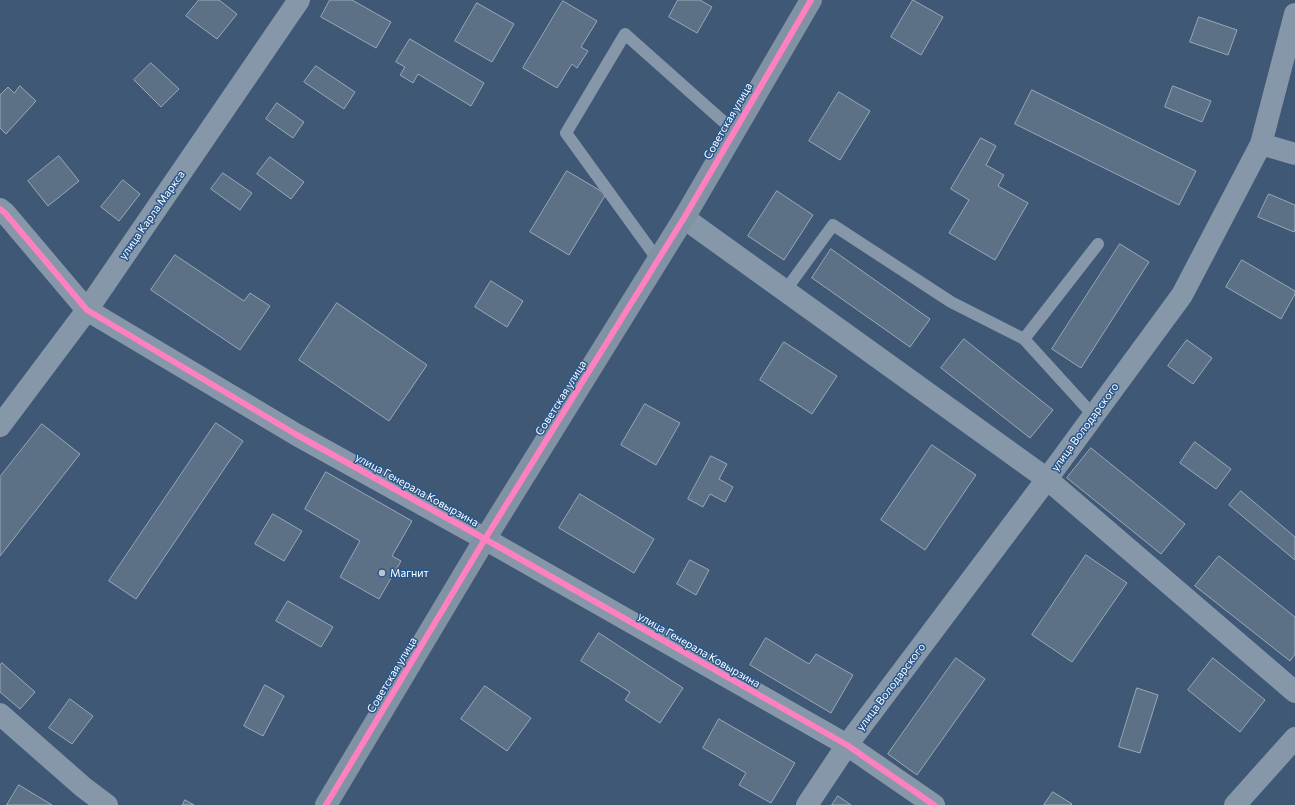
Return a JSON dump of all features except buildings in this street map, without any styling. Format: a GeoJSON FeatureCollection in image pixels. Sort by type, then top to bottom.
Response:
{"type":"FeatureCollection","features":[{"type":"Feature","properties":{"kind":"street","name":"улица Карла Маркса"},"geometry":{"type":"LineString","coordinates":[[0,426],[87,310],[299,0]]}},
{"type":"Feature","properties":{"kind":"street","name":"Советская улица"},"geometry":{"type":"LineString","coordinates":[[326,805],[485,539],[684,218],[810,0]]}},
{"type":"Feature","properties":{"kind":"street","name":"улица Володарского"},"geometry":{"type":"LineString","coordinates":[[807,805],[846,746],[1094,416],[1182,295],[1261,144],[1295,14]]}},
{"type":"Feature","properties":{"kind":"street"},"geometry":{"type":"LineString","coordinates":[[1261,144],[1295,154]]}},
{"type":"Feature","properties":{"kind":"street","name":"улица Генерала Ковырзина"},"geometry":{"type":"LineString","coordinates":[[0,209],[87,310],[297,435],[485,539],[846,746],[934,805]]}},
{"type":"Feature","properties":{"kind":"street"},"geometry":{"type":"LineString","coordinates":[[684,218],[1047,479],[1295,692]]}},
{"type":"Feature","properties":{"kind":"street"},"geometry":{"type":"LineString","coordinates":[[0,714],[83,787],[107,805]]}},
{"type":"Feature","properties":{"kind":"street"},"geometry":{"type":"LineString","coordinates":[[1235,805],[1295,738]]}},
{"type":"Feature","properties":{"kind":"lane"},"geometry":{"type":"LineString","coordinates":[[658,260],[566,133],[625,34],[734,131]]}},
{"type":"Feature","properties":{"kind":"lane"},"geometry":{"type":"LineString","coordinates":[[785,291],[833,225],[951,302],[1024,339],[1094,416]]}},
{"type":"Feature","properties":{"kind":"lane"},"geometry":{"type":"LineString","coordinates":[[1024,339],[1098,244]]}},
{"type":"Feature","properties":{"kind":"cycle path"},"geometry":{"type":"LineString","coordinates":[[326,805],[485,539],[684,218],[811,0]]}},
{"type":"Feature","properties":{"kind":"cycle path"},"geometry":{"type":"LineString","coordinates":[[0,209],[87,310],[297,435],[485,539],[847,745],[934,805]]}},
{"type":"Feature","properties":{"kind":"place","name":"Магнит"},"geometry":{"type":"Point","coordinates":[382,573]}}]}
